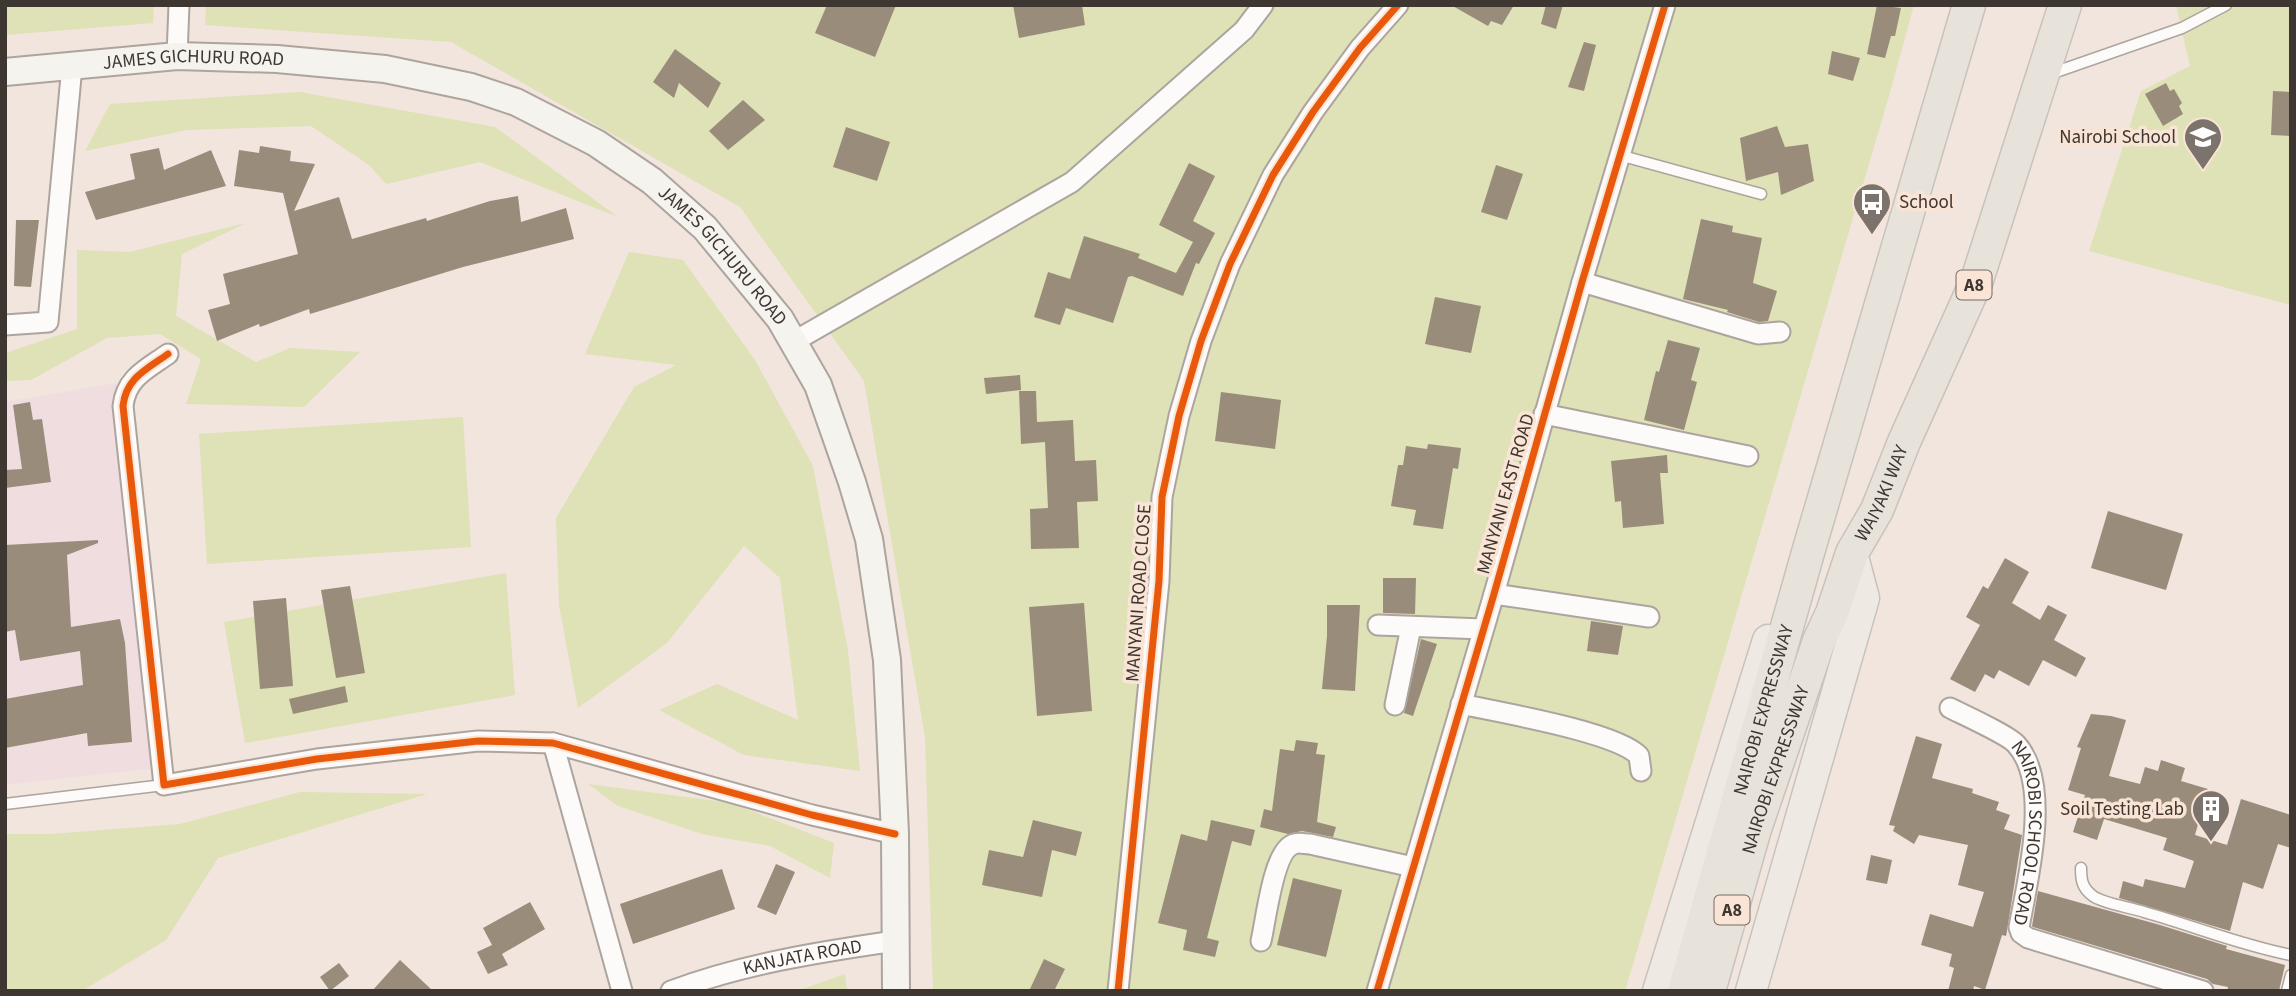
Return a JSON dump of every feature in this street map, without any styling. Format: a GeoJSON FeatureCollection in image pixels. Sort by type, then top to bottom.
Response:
{"type":"FeatureCollection","features":[{"type":"Feature","properties":{"kind":"highway","name":"A8"},"geometry":{"type":"LineString","coordinates":[[1809,549],[1969,5]]}},
{"type":"Feature","properties":{"kind":"highway","name":"WAIYAKI WAY"},"geometry":{"type":"LineString","coordinates":[[1852,553],[1877,510],[1976,280],[2065,5]]}},
{"type":"Feature","properties":{"kind":"highway","name":"NAIROBI EXPRESSWAY"},"geometry":{"type":"LineString","coordinates":[[1684,991],[1809,549]]}},
{"type":"Feature","properties":{"kind":"highway","name":"NAIROBI EXPRESSWAY"},"geometry":{"type":"LineString","coordinates":[[1709,991],[1755,829],[1852,553]]}},
{"type":"Feature","properties":{"kind":"main road","name":"JAMES GICHURU ROAD"},"geometry":{"type":"LineString","coordinates":[[5,72],[177,55],[277,59],[385,69],[471,87],[516,102],[596,143],[652,181],[705,228],[780,319],[818,385],[869,540],[887,660],[895,834],[896,991]]}},
{"type":"Feature","properties":{"kind":"main road","name":"A8"},"geometry":{"type":"LineString","coordinates":[[1658,991],[1769,636],[1809,549]]}},
{"type":"Feature","properties":{"kind":"main road","name":"WAIYAKI WAY"},"geometry":{"type":"LineString","coordinates":[[1751,991],[1864,598],[1852,553]]}},
{"type":"Feature","properties":{"kind":"street"},"geometry":{"type":"LineString","coordinates":[[177,55],[179,5]]}},
{"type":"Feature","properties":{"kind":"street"},"geometry":{"type":"LineString","coordinates":[[793,342],[1072,182],[1244,30],[1263,5]]}},
{"type":"Feature","properties":{"kind":"street","name":"MANYANI ROAD CLOSE"},"geometry":{"type":"LineString","coordinates":[[1118,991],[1159,581],[1162,497],[1179,416],[1201,341],[1230,264],[1273,174],[1313,112],[1360,48],[1398,5]]}},
{"type":"Feature","properties":{"kind":"street","name":"MANYANI EAST ROAD"},"geometry":{"type":"LineString","coordinates":[[1377,991],[1665,5]]}},
{"type":"Feature","properties":{"kind":"street"},"geometry":{"type":"LineString","coordinates":[[5,325],[48,322],[72,66]]}},
{"type":"Feature","properties":{"kind":"street"},"geometry":{"type":"LineString","coordinates":[[1582,282],[1758,334],[1780,332]]}},
{"type":"Feature","properties":{"kind":"street"},"geometry":{"type":"LineString","coordinates":[[168,354],[131,383],[124,392],[123,406],[164,785],[317,759],[464,743],[553,743],[812,815],[895,834]]}},
{"type":"Feature","properties":{"kind":"street"},"geometry":{"type":"LineString","coordinates":[[1544,414],[1748,456]]}},
{"type":"Feature","properties":{"kind":"street"},"geometry":{"type":"LineString","coordinates":[[1494,594],[1649,617]]}},
{"type":"Feature","properties":{"kind":"street"},"geometry":{"type":"LineString","coordinates":[[1378,625],[1483,629]]}},
{"type":"Feature","properties":{"kind":"street"},"geometry":{"type":"LineString","coordinates":[[1395,705],[1411,627]]}},
{"type":"Feature","properties":{"kind":"street"},"geometry":{"type":"LineString","coordinates":[[1461,704],[1582,731],[1623,745],[1639,756],[1641,771]]}},
{"type":"Feature","properties":{"kind":"street","name":"NAIROBI SCHOOL ROAD"},"geometry":{"type":"LineString","coordinates":[[1950,708],[2014,741],[2028,759],[2036,809],[2029,875],[2018,927],[2021,933],[2044,943],[2203,991]]}},
{"type":"Feature","properties":{"kind":"street"},"geometry":{"type":"LineString","coordinates":[[553,743],[622,991]]}},
{"type":"Feature","properties":{"kind":"street"},"geometry":{"type":"LineString","coordinates":[[1261,941],[1278,862],[1285,849],[1294,843],[1310,844],[1413,867]]}},
{"type":"Feature","properties":{"kind":"street","name":"KANJATA ROAD"},"geometry":{"type":"LineString","coordinates":[[671,991],[701,980],[801,955],[895,941]]}},
{"type":"Feature","properties":{"kind":"lane"},"geometry":{"type":"LineString","coordinates":[[2043,76],[2182,28],[2226,5]]}},
{"type":"Feature","properties":{"kind":"lane"},"geometry":{"type":"LineString","coordinates":[[1619,155],[1761,194]]}},
{"type":"Feature","properties":{"kind":"lane"},"geometry":{"type":"LineString","coordinates":[[5,804],[164,785]]}},
{"type":"Feature","properties":{"kind":"lane"},"geometry":{"type":"LineString","coordinates":[[2081,868],[2081,882],[2085,890],[2096,898],[2173,920],[2226,939],[2291,955]]}},
{"type":"Feature","properties":{"kind":"lane"},"geometry":{"type":"LineString","coordinates":[[2287,991],[2291,975]]}},
{"type":"Feature","properties":{"kind":"shaded area"},"geometry":{"type":"Polygon","coordinates":[[[117,383],[158,768],[5,785],[5,402],[117,383]]]}},
{"type":"Feature","properties":{"kind":"green space"},"geometry":{"type":"Polygon","coordinates":[[[5,5],[154,5],[153,23],[5,35],[5,5]]]}},
{"type":"Feature","properties":{"kind":"green space"},"geometry":{"type":"Polygon","coordinates":[[[206,5],[1914,5],[1625,991],[933,991],[925,737],[864,381],[740,207],[451,42],[205,25],[206,5]]]}},
{"type":"Feature","properties":{"kind":"green space","name":"Nairobi School"},"geometry":{"type":"Polygon","coordinates":[[[2176,5],[2291,5],[2291,305],[2089,251],[2141,91],[2190,66],[2176,5]]]}},
{"type":"Feature","properties":{"kind":"green space"},"geometry":{"type":"Polygon","coordinates":[[[300,92],[495,127],[618,217],[480,162],[386,184],[369,165],[311,126],[187,130],[85,151],[110,104],[300,92]]]}},
{"type":"Feature","properties":{"kind":"green space"},"geometry":{"type":"Polygon","coordinates":[[[246,223],[182,254],[176,316],[256,362],[290,348],[360,352],[304,407],[186,404],[201,359],[160,334],[107,338],[31,380],[5,381],[5,353],[77,329],[77,250],[130,252],[246,223]]]}},
{"type":"Feature","properties":{"kind":"green space"},"geometry":{"type":"Polygon","coordinates":[[[629,252],[683,260],[755,360],[813,466],[848,651],[860,771],[744,755],[659,710],[717,684],[798,720],[780,578],[744,546],[667,643],[578,708],[559,605],[556,518],[634,387],[676,365],[585,354],[629,252]]]}},
{"type":"Feature","properties":{"kind":"green space"},"geometry":{"type":"Polygon","coordinates":[[[463,417],[471,547],[207,564],[199,434],[463,417]]]}},
{"type":"Feature","properties":{"kind":"green space"},"geometry":{"type":"Polygon","coordinates":[[[506,573],[515,695],[245,743],[224,622],[506,573]]]}},
{"type":"Feature","properties":{"kind":"green space"},"geometry":{"type":"Polygon","coordinates":[[[588,784],[731,803],[834,843],[830,878],[770,846],[702,834],[618,806],[588,784]]]}},
{"type":"Feature","properties":{"kind":"green space"},"geometry":{"type":"Polygon","coordinates":[[[300,792],[427,794],[218,858],[166,940],[82,991],[5,991],[5,834],[51,834],[180,824],[300,792]]]}},
{"type":"Feature","properties":{"kind":"green space"},"geometry":{"type":"Polygon","coordinates":[[[845,974],[847,991],[797,991],[845,974]]]}},
{"type":"Feature","properties":{"kind":"building"},"geometry":{"type":"Polygon","coordinates":[[[827,5],[896,5],[875,57],[815,33],[827,5]]]}},
{"type":"Feature","properties":{"kind":"building"},"geometry":{"type":"Polygon","coordinates":[[[1013,5],[1082,5],[1085,25],[1019,38],[1013,5]]]}},
{"type":"Feature","properties":{"kind":"building"},"geometry":{"type":"Polygon","coordinates":[[[1451,5],[1514,5],[1502,25],[1491,21],[1488,26],[1451,5]]]}},
{"type":"Feature","properties":{"kind":"building"},"geometry":{"type":"Polygon","coordinates":[[[1546,5],[1563,5],[1556,29],[1541,24],[1546,5]]]}},
{"type":"Feature","properties":{"kind":"building"},"geometry":{"type":"Polygon","coordinates":[[[1877,5],[1901,8],[1895,36],[1891,36],[1885,58],[1867,54],[1877,5]]]}},
{"type":"Feature","properties":{"kind":"building"},"geometry":{"type":"Polygon","coordinates":[[[1584,42],[1596,45],[1584,91],[1568,87],[1584,42]]]}},
{"type":"Feature","properties":{"kind":"building"},"geometry":{"type":"Polygon","coordinates":[[[675,49],[721,83],[708,108],[679,83],[674,98],[653,82],[675,49]]]}},
{"type":"Feature","properties":{"kind":"building"},"geometry":{"type":"Polygon","coordinates":[[[1832,51],[1860,58],[1853,81],[1828,74],[1832,51]]]}},
{"type":"Feature","properties":{"kind":"building"},"geometry":{"type":"Polygon","coordinates":[[[2166,83],[2170,91],[2174,89],[2182,103],[2179,106],[2183,114],[2163,126],[2145,94],[2166,83]]]}},
{"type":"Feature","properties":{"kind":"building"},"geometry":{"type":"Polygon","coordinates":[[[2273,91],[2291,92],[2291,136],[2271,135],[2273,91]]]}},
{"type":"Feature","properties":{"kind":"building"},"geometry":{"type":"Polygon","coordinates":[[[743,100],[765,120],[728,150],[709,131],[743,100]]]}},
{"type":"Feature","properties":{"kind":"building"},"geometry":{"type":"Polygon","coordinates":[[[1777,126],[1785,147],[1808,144],[1814,181],[1781,195],[1778,172],[1746,181],[1740,138],[1777,126]]]}},
{"type":"Feature","properties":{"kind":"building"},"geometry":{"type":"Polygon","coordinates":[[[846,127],[890,142],[877,181],[833,167],[846,127]]]}},
{"type":"Feature","properties":{"kind":"building"},"geometry":{"type":"Polygon","coordinates":[[[260,146],[291,151],[290,161],[315,164],[294,211],[339,197],[352,239],[426,218],[427,221],[490,201],[518,196],[521,222],[566,208],[574,239],[463,267],[310,314],[309,309],[260,327],[259,324],[217,341],[208,310],[230,304],[223,274],[298,254],[283,193],[234,186],[239,150],[259,153],[260,146]]]}},
{"type":"Feature","properties":{"kind":"building"},"geometry":{"type":"Polygon","coordinates":[[[159,148],[164,170],[211,150],[226,186],[96,220],[85,192],[135,179],[130,154],[159,148]]]}},
{"type":"Feature","properties":{"kind":"building"},"geometry":{"type":"Polygon","coordinates":[[[1189,163],[1215,176],[1193,221],[1215,233],[1199,264],[1196,263],[1183,296],[1132,276],[1128,277],[1113,323],[1066,308],[1060,325],[1034,317],[1048,272],[1070,279],[1084,236],[1140,254],[1138,258],[1176,273],[1193,242],[1159,225],[1189,163]]]}},
{"type":"Feature","properties":{"kind":"building"},"geometry":{"type":"Polygon","coordinates":[[[1496,165],[1523,174],[1507,220],[1481,212],[1496,165]]]}},
{"type":"Feature","properties":{"kind":"building"},"geometry":{"type":"Polygon","coordinates":[[[1701,219],[1733,226],[1732,232],[1762,238],[1753,283],[1777,291],[1768,321],[1759,322],[1727,312],[1728,310],[1683,299],[1701,219]]]}},
{"type":"Feature","properties":{"kind":"building"},"geometry":{"type":"Polygon","coordinates":[[[16,220],[39,220],[31,287],[14,286],[16,220]]]}},
{"type":"Feature","properties":{"kind":"building"},"geometry":{"type":"Polygon","coordinates":[[[1435,297],[1481,306],[1471,353],[1425,344],[1435,297]]]}},
{"type":"Feature","properties":{"kind":"building"},"geometry":{"type":"Polygon","coordinates":[[[1668,340],[1700,348],[1691,380],[1697,382],[1684,430],[1644,420],[1656,371],[1659,372],[1668,340]]]}},
{"type":"Feature","properties":{"kind":"building"},"geometry":{"type":"Polygon","coordinates":[[[1020,375],[1021,390],[986,394],[984,378],[1020,375]]]}},
{"type":"Feature","properties":{"kind":"building"},"geometry":{"type":"Polygon","coordinates":[[[1019,391],[1036,391],[1037,422],[1073,420],[1075,461],[1096,460],[1098,501],[1077,502],[1079,548],[1031,549],[1030,509],[1048,508],[1045,442],[1021,444],[1019,391]]]}},
{"type":"Feature","properties":{"kind":"building"},"geometry":{"type":"Polygon","coordinates":[[[1221,392],[1281,400],[1275,449],[1215,441],[1221,392]]]}},
{"type":"Feature","properties":{"kind":"building"},"geometry":{"type":"Polygon","coordinates":[[[30,402],[33,420],[42,419],[51,482],[5,488],[5,470],[22,469],[13,405],[30,402]]]}},
{"type":"Feature","properties":{"kind":"building"},"geometry":{"type":"Polygon","coordinates":[[[1428,444],[1461,448],[1458,469],[1453,468],[1443,529],[1413,525],[1416,510],[1391,506],[1398,465],[1403,465],[1406,446],[1427,449],[1428,444]]]}},
{"type":"Feature","properties":{"kind":"building"},"geometry":{"type":"Polygon","coordinates":[[[1667,455],[1668,473],[1660,473],[1664,524],[1623,528],[1621,501],[1615,502],[1611,461],[1667,455]]]}},
{"type":"Feature","properties":{"kind":"building"},"geometry":{"type":"Polygon","coordinates":[[[2108,511],[2183,534],[2166,590],[2091,568],[2108,511]]]}},
{"type":"Feature","properties":{"kind":"building"},"geometry":{"type":"Polygon","coordinates":[[[98,540],[98,543],[67,555],[71,627],[120,619],[125,643],[132,742],[88,746],[87,733],[5,748],[5,699],[83,685],[80,651],[20,661],[15,630],[5,632],[5,545],[98,540]]]}},
{"type":"Feature","properties":{"kind":"building"},"geometry":{"type":"Polygon","coordinates":[[[2005,558],[2029,572],[2012,603],[2040,620],[2048,605],[2067,615],[2054,640],[2086,658],[2076,677],[2043,660],[2029,686],[1999,670],[1994,679],[1985,674],[1975,692],[1950,679],[1980,625],[1966,617],[1983,586],[1988,589],[2005,558]]]}},
{"type":"Feature","properties":{"kind":"building"},"geometry":{"type":"Polygon","coordinates":[[[1383,578],[1416,578],[1415,614],[1383,613],[1383,578]]]}},
{"type":"Feature","properties":{"kind":"building"},"geometry":{"type":"Polygon","coordinates":[[[350,586],[365,673],[336,678],[321,590],[350,586]]]}},
{"type":"Feature","properties":{"kind":"building"},"geometry":{"type":"Polygon","coordinates":[[[286,598],[293,686],[260,689],[253,601],[286,598]]]}},
{"type":"Feature","properties":{"kind":"building"},"geometry":{"type":"Polygon","coordinates":[[[1084,603],[1092,711],[1037,716],[1029,607],[1084,603]]]}},
{"type":"Feature","properties":{"kind":"building"},"geometry":{"type":"Polygon","coordinates":[[[1327,605],[1360,605],[1355,691],[1322,689],[1327,605]]]}},
{"type":"Feature","properties":{"kind":"building"},"geometry":{"type":"Polygon","coordinates":[[[1591,621],[1623,626],[1618,655],[1587,651],[1591,621]]]}},
{"type":"Feature","properties":{"kind":"building"},"geometry":{"type":"Polygon","coordinates":[[[1421,639],[1437,644],[1413,716],[1404,713],[1421,639]]]}},
{"type":"Feature","properties":{"kind":"building"},"geometry":{"type":"Polygon","coordinates":[[[345,686],[348,702],[293,714],[289,699],[345,686]]]}},
{"type":"Feature","properties":{"kind":"building"},"geometry":{"type":"Polygon","coordinates":[[[2091,714],[2126,720],[2109,776],[2140,784],[2145,767],[2158,771],[2161,760],[2185,768],[2181,781],[2208,789],[2195,835],[2227,845],[2241,799],[2291,815],[2291,848],[2278,844],[2263,889],[2243,882],[2230,931],[2119,898],[2123,881],[2143,887],[2145,879],[2185,888],[2194,861],[2163,850],[2167,838],[2104,819],[2097,840],[2073,832],[2085,795],[2068,790],[2081,748],[2077,747],[2091,714]]]}},
{"type":"Feature","properties":{"kind":"building"},"geometry":{"type":"Polygon","coordinates":[[[1916,736],[1942,744],[1932,778],[1973,789],[1972,793],[1999,802],[1996,810],[2010,815],[2004,829],[2022,835],[2006,936],[2002,935],[1985,990],[1974,986],[1973,991],[1948,991],[1954,968],[1949,966],[1952,954],[1921,945],[1930,914],[1973,927],[1984,892],[1958,885],[1968,845],[1919,835],[1914,844],[1893,831],[1895,826],[1889,825],[1916,736]]]}},
{"type":"Feature","properties":{"kind":"building"},"geometry":{"type":"Polygon","coordinates":[[[1296,740],[1318,743],[1316,754],[1325,755],[1317,822],[1336,827],[1333,837],[1302,831],[1288,834],[1260,827],[1264,809],[1272,811],[1280,749],[1294,751],[1296,740]]]}},
{"type":"Feature","properties":{"kind":"building"},"geometry":{"type":"Polygon","coordinates":[[[1033,820],[1082,832],[1076,856],[1052,850],[1042,897],[982,885],[989,850],[1023,857],[1033,820]]]}},
{"type":"Feature","properties":{"kind":"building"},"geometry":{"type":"Polygon","coordinates":[[[1211,820],[1255,830],[1251,846],[1232,841],[1207,938],[1219,941],[1215,957],[1183,950],[1187,930],[1158,923],[1181,834],[1207,841],[1211,820]]]}},
{"type":"Feature","properties":{"kind":"building"},"geometry":{"type":"Polygon","coordinates":[[[1871,855],[1892,860],[1887,884],[1866,880],[1871,855]]]}},
{"type":"Feature","properties":{"kind":"building"},"geometry":{"type":"Polygon","coordinates":[[[776,864],[795,872],[776,915],[757,907],[776,864]]]}},
{"type":"Feature","properties":{"kind":"building"},"geometry":{"type":"Polygon","coordinates":[[[722,869],[735,909],[633,944],[620,904],[722,869]]]}},
{"type":"Feature","properties":{"kind":"building"},"geometry":{"type":"Polygon","coordinates":[[[1293,878],[1342,890],[1326,957],[1277,945],[1293,878]]]}},
{"type":"Feature","properties":{"kind":"building"},"geometry":{"type":"Polygon","coordinates":[[[2038,891],[2160,925],[2227,946],[2226,949],[2285,965],[2279,991],[2227,991],[2228,987],[2213,984],[2207,979],[2033,927],[2038,891]]]}},
{"type":"Feature","properties":{"kind":"building"},"geometry":{"type":"Polygon","coordinates":[[[530,902],[545,929],[502,954],[508,965],[488,974],[477,952],[492,945],[483,928],[530,902]]]}},
{"type":"Feature","properties":{"kind":"building"},"geometry":{"type":"Polygon","coordinates":[[[1044,959],[1065,969],[1054,991],[1029,991],[1044,959]]]}},
{"type":"Feature","properties":{"kind":"building"},"geometry":{"type":"Polygon","coordinates":[[[400,960],[433,991],[372,991],[400,960]]]}},
{"type":"Feature","properties":{"kind":"building"},"geometry":{"type":"Polygon","coordinates":[[[339,963],[349,976],[330,991],[320,977],[339,963]]]}},
{"type":"Feature","properties":{"kind":"cycle path"},"geometry":{"type":"LineString","coordinates":[[1118,991],[1159,581],[1162,497],[1179,416],[1201,341],[1230,264],[1273,175],[1313,112],[1360,48],[1398,5]]}},
{"type":"Feature","properties":{"kind":"cycle path"},"geometry":{"type":"LineString","coordinates":[[1377,991],[1665,5]]}},
{"type":"Feature","properties":{"kind":"cycle path"},"geometry":{"type":"LineString","coordinates":[[168,354],[133,381],[123,406],[164,785],[317,759],[478,741],[553,743],[812,815],[895,834]]}},
{"type":"Feature","properties":{"kind":"place","name":"Nairobi School"},"geometry":{"type":"Point","coordinates":[2203,171]}},
{"type":"Feature","properties":{"kind":"place","name":"School"},"geometry":{"type":"Point","coordinates":[1872,236]}},
{"type":"Feature","properties":{"kind":"place","name":"Soil Testing Lab"},"geometry":{"type":"Point","coordinates":[2211,843]}}]}
